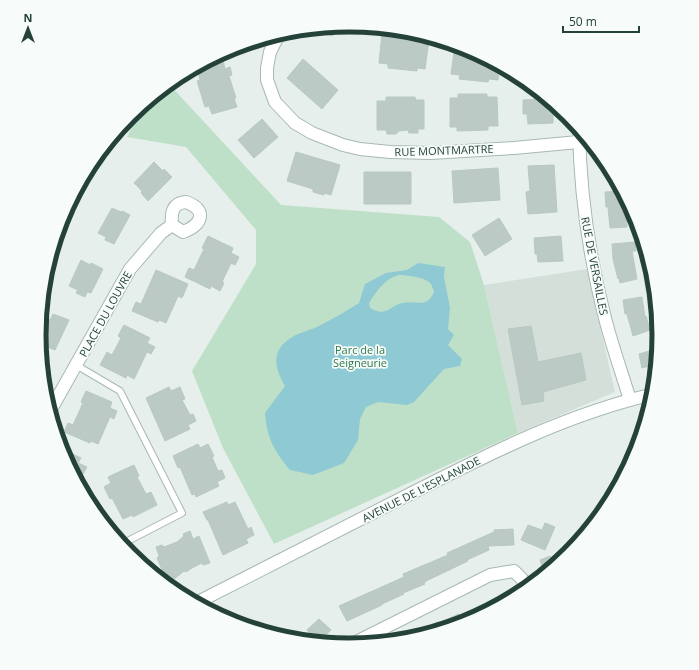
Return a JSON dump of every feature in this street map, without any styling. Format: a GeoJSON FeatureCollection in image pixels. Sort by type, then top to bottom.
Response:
{"type":"FeatureCollection","features":[{"type":"Feature","properties":{"kind":"street","name":"RUE MONTMARTRE"},"geometry":{"type":"LineString","coordinates":[[275,41],[270,52],[267,68],[268,80],[275,102],[295,123],[312,133],[343,145],[360,149],[390,152],[431,153],[514,148],[582,141]]}},
{"type":"Feature","properties":{"kind":"street","name":"RUE DE VERSAILLES"},"geometry":{"type":"LineString","coordinates":[[584,143],[581,187],[594,269],[605,318],[630,400]]}},
{"type":"Feature","properties":{"kind":"street","name":"PLACE DU LOUVRE"},"geometry":{"type":"LineString","coordinates":[[54,403],[130,269],[161,233],[172,225]]}},
{"type":"Feature","properties":{"kind":"street","name":"AVENUE DE L'ESPLANADE"},"geometry":{"type":"LineString","coordinates":[[203,600],[478,460],[544,430],[630,400],[647,396]]}},
{"type":"Feature","properties":{"kind":"street"},"geometry":{"type":"LineString","coordinates":[[366,637],[490,575],[514,571],[524,583]]}},
{"type":"Feature","properties":{"kind":"lane"},"geometry":{"type":"LineString","coordinates":[[76,365],[120,391],[182,513],[128,541]]}},
{"type":"Feature","properties":{"kind":"shaded area"},"geometry":{"type":"Polygon","coordinates":[[[587,269],[615,392],[518,433],[484,285],[587,269]]]}},
{"type":"Feature","properties":{"kind":"green space","name":"Parc de la Seigneurie"},"geometry":{"type":"Polygon","coordinates":[[[173,89],[281,205],[439,217],[470,242],[484,285],[518,433],[274,544],[223,448],[192,371],[256,264],[256,230],[186,147],[127,137],[135,121],[173,89]]]}},
{"type":"Feature","properties":{"kind":"water"},"geometry":{"type":"Polygon","coordinates":[[[418,263],[445,267],[444,277],[450,308],[448,329],[454,335],[448,345],[462,359],[460,366],[444,369],[414,402],[407,405],[378,402],[366,407],[360,419],[358,440],[344,463],[313,475],[290,470],[272,444],[265,413],[285,386],[279,374],[276,362],[279,350],[282,345],[291,338],[319,326],[359,303],[365,284],[386,273],[407,270],[418,263]],[[398,275],[388,280],[381,286],[369,303],[370,308],[380,312],[402,303],[424,302],[431,297],[434,292],[430,283],[424,279],[398,275]]]}},
{"type":"Feature","properties":{"kind":"building"},"geometry":{"type":"Polygon","coordinates":[[[327,33],[334,33],[332,36],[327,33]]]}},
{"type":"Feature","properties":{"kind":"building"},"geometry":{"type":"Polygon","coordinates":[[[382,34],[429,42],[425,69],[417,68],[417,71],[388,68],[388,64],[379,63],[382,34]]]}},
{"type":"Feature","properties":{"kind":"building"},"geometry":{"type":"Polygon","coordinates":[[[454,51],[484,63],[499,72],[498,80],[489,79],[488,82],[459,79],[460,75],[451,74],[454,51]]]}},
{"type":"Feature","properties":{"kind":"building"},"geometry":{"type":"Polygon","coordinates":[[[303,59],[338,90],[322,109],[287,78],[303,59]]]}},
{"type":"Feature","properties":{"kind":"building"},"geometry":{"type":"Polygon","coordinates":[[[223,60],[225,69],[230,67],[232,75],[229,76],[236,98],[234,98],[237,107],[212,114],[209,106],[205,107],[197,81],[200,80],[198,73],[223,60]]]}},
{"type":"Feature","properties":{"kind":"building"},"geometry":{"type":"Polygon","coordinates":[[[458,94],[487,94],[487,97],[497,97],[498,126],[488,126],[488,130],[457,131],[457,127],[450,127],[450,98],[458,98],[458,94]]]}},
{"type":"Feature","properties":{"kind":"building"},"geometry":{"type":"Polygon","coordinates":[[[386,97],[415,97],[416,100],[424,100],[424,129],[418,129],[418,133],[409,133],[408,130],[399,131],[396,134],[387,134],[386,130],[377,130],[377,101],[386,101],[386,97]]]}},
{"type":"Feature","properties":{"kind":"building"},"geometry":{"type":"Polygon","coordinates":[[[539,99],[553,111],[553,123],[528,124],[527,114],[523,114],[523,100],[539,99]]]}},
{"type":"Feature","properties":{"kind":"building"},"geometry":{"type":"Polygon","coordinates":[[[262,119],[278,137],[254,158],[238,140],[262,119]]]}},
{"type":"Feature","properties":{"kind":"building"},"geometry":{"type":"Polygon","coordinates":[[[296,152],[340,165],[331,195],[313,192],[313,189],[287,181],[296,152]]]}},
{"type":"Feature","properties":{"kind":"building"},"geometry":{"type":"Polygon","coordinates":[[[154,162],[172,177],[148,201],[141,193],[142,191],[134,183],[154,162]]]}},
{"type":"Feature","properties":{"kind":"building"},"geometry":{"type":"Polygon","coordinates":[[[554,165],[557,212],[528,214],[526,192],[530,191],[528,166],[554,165]]]}},
{"type":"Feature","properties":{"kind":"building"},"geometry":{"type":"Polygon","coordinates":[[[498,168],[500,200],[454,203],[452,171],[498,168]]]}},
{"type":"Feature","properties":{"kind":"building"},"geometry":{"type":"Polygon","coordinates":[[[364,172],[411,172],[411,204],[364,204],[364,172]]]}},
{"type":"Feature","properties":{"kind":"building"},"geometry":{"type":"Polygon","coordinates":[[[616,191],[626,212],[627,227],[610,228],[605,192],[616,191]]]}},
{"type":"Feature","properties":{"kind":"building"},"geometry":{"type":"Polygon","coordinates":[[[112,208],[130,215],[114,244],[105,240],[106,237],[98,233],[112,208]]]}},
{"type":"Feature","properties":{"kind":"building"},"geometry":{"type":"Polygon","coordinates":[[[499,218],[512,239],[485,256],[472,235],[499,218]]]}},
{"type":"Feature","properties":{"kind":"building"},"geometry":{"type":"Polygon","coordinates":[[[208,236],[233,248],[231,253],[239,257],[235,265],[231,263],[222,282],[224,283],[220,291],[211,286],[210,289],[185,277],[189,268],[194,270],[204,249],[202,248],[208,236]]]}},
{"type":"Feature","properties":{"kind":"building"},"geometry":{"type":"Polygon","coordinates":[[[561,236],[563,261],[538,262],[537,254],[535,254],[534,238],[561,236]]]}},
{"type":"Feature","properties":{"kind":"building"},"geometry":{"type":"Polygon","coordinates":[[[635,242],[636,251],[632,251],[637,279],[620,283],[613,259],[612,244],[635,242]]]}},
{"type":"Feature","properties":{"kind":"building"},"geometry":{"type":"Polygon","coordinates":[[[81,260],[90,265],[91,263],[103,269],[91,293],[87,292],[85,297],[76,293],[78,290],[69,286],[81,260]]]}},
{"type":"Feature","properties":{"kind":"building"},"geometry":{"type":"Polygon","coordinates":[[[156,270],[188,284],[182,298],[178,296],[166,323],[159,320],[158,322],[132,311],[136,302],[141,304],[156,270]]]}},
{"type":"Feature","properties":{"kind":"building"},"geometry":{"type":"Polygon","coordinates":[[[642,297],[645,317],[646,316],[650,330],[633,336],[627,314],[625,314],[623,300],[642,297]]]}},
{"type":"Feature","properties":{"kind":"building"},"geometry":{"type":"Polygon","coordinates":[[[53,314],[69,320],[55,350],[47,347],[47,318],[50,320],[53,314]]]}},
{"type":"Feature","properties":{"kind":"building"},"geometry":{"type":"Polygon","coordinates":[[[124,325],[150,338],[147,343],[155,347],[151,354],[147,352],[134,379],[127,375],[126,378],[100,365],[107,352],[112,355],[121,338],[118,336],[124,325]]]}},
{"type":"Feature","properties":{"kind":"building"},"geometry":{"type":"Polygon","coordinates":[[[531,326],[538,362],[581,353],[586,380],[543,392],[544,401],[522,405],[508,329],[531,326]]]}},
{"type":"Feature","properties":{"kind":"building"},"geometry":{"type":"Polygon","coordinates":[[[652,350],[651,366],[642,368],[639,354],[652,350]]]}},
{"type":"Feature","properties":{"kind":"building"},"geometry":{"type":"Polygon","coordinates":[[[169,387],[171,391],[180,387],[185,399],[182,400],[190,415],[193,414],[196,421],[188,425],[190,429],[165,441],[146,398],[169,387]]]}},
{"type":"Feature","properties":{"kind":"building"},"geometry":{"type":"Polygon","coordinates":[[[86,391],[112,402],[110,408],[117,411],[114,419],[110,417],[98,444],[91,441],[90,443],[64,432],[68,423],[73,425],[83,403],[81,402],[86,391]]]}},
{"type":"Feature","properties":{"kind":"building"},"geometry":{"type":"Polygon","coordinates":[[[198,444],[200,448],[208,444],[214,456],[212,457],[218,471],[222,470],[225,478],[217,482],[219,486],[196,497],[195,494],[192,495],[180,467],[178,468],[173,456],[198,444]]]}},
{"type":"Feature","properties":{"kind":"building"},"geometry":{"type":"Polygon","coordinates":[[[71,453],[81,458],[78,463],[87,467],[83,474],[80,472],[71,453]]]}},
{"type":"Feature","properties":{"kind":"building"},"geometry":{"type":"Polygon","coordinates":[[[134,465],[139,476],[137,477],[146,494],[151,492],[157,505],[133,517],[132,515],[123,519],[112,498],[110,499],[104,487],[111,483],[108,477],[134,465]]]}},
{"type":"Feature","properties":{"kind":"building"},"geometry":{"type":"Polygon","coordinates":[[[227,502],[228,505],[235,502],[248,529],[251,527],[254,535],[246,539],[248,543],[223,555],[203,512],[227,502]]]}},
{"type":"Feature","properties":{"kind":"building"},"geometry":{"type":"Polygon","coordinates":[[[545,523],[555,527],[545,550],[521,540],[528,525],[542,530],[545,523]]]}},
{"type":"Feature","properties":{"kind":"building"},"geometry":{"type":"Polygon","coordinates":[[[513,529],[514,545],[488,546],[489,550],[424,582],[425,584],[403,593],[404,594],[347,621],[339,606],[404,577],[403,574],[448,555],[447,553],[494,532],[494,530],[513,529]]]}},
{"type":"Feature","properties":{"kind":"building"},"geometry":{"type":"Polygon","coordinates":[[[190,531],[193,539],[199,536],[210,563],[203,565],[202,563],[186,572],[184,571],[172,580],[164,574],[157,558],[159,556],[156,547],[162,545],[164,547],[177,542],[184,536],[183,534],[190,531]]]}},
{"type":"Feature","properties":{"kind":"building"},"geometry":{"type":"Polygon","coordinates":[[[550,556],[551,558],[556,556],[543,568],[540,560],[550,556]]]}},
{"type":"Feature","properties":{"kind":"building"},"geometry":{"type":"Polygon","coordinates":[[[459,614],[460,617],[418,630],[459,614]]]}},
{"type":"Feature","properties":{"kind":"building"},"geometry":{"type":"Polygon","coordinates":[[[319,619],[331,630],[324,636],[312,635],[307,630],[319,619]]]}}]}
